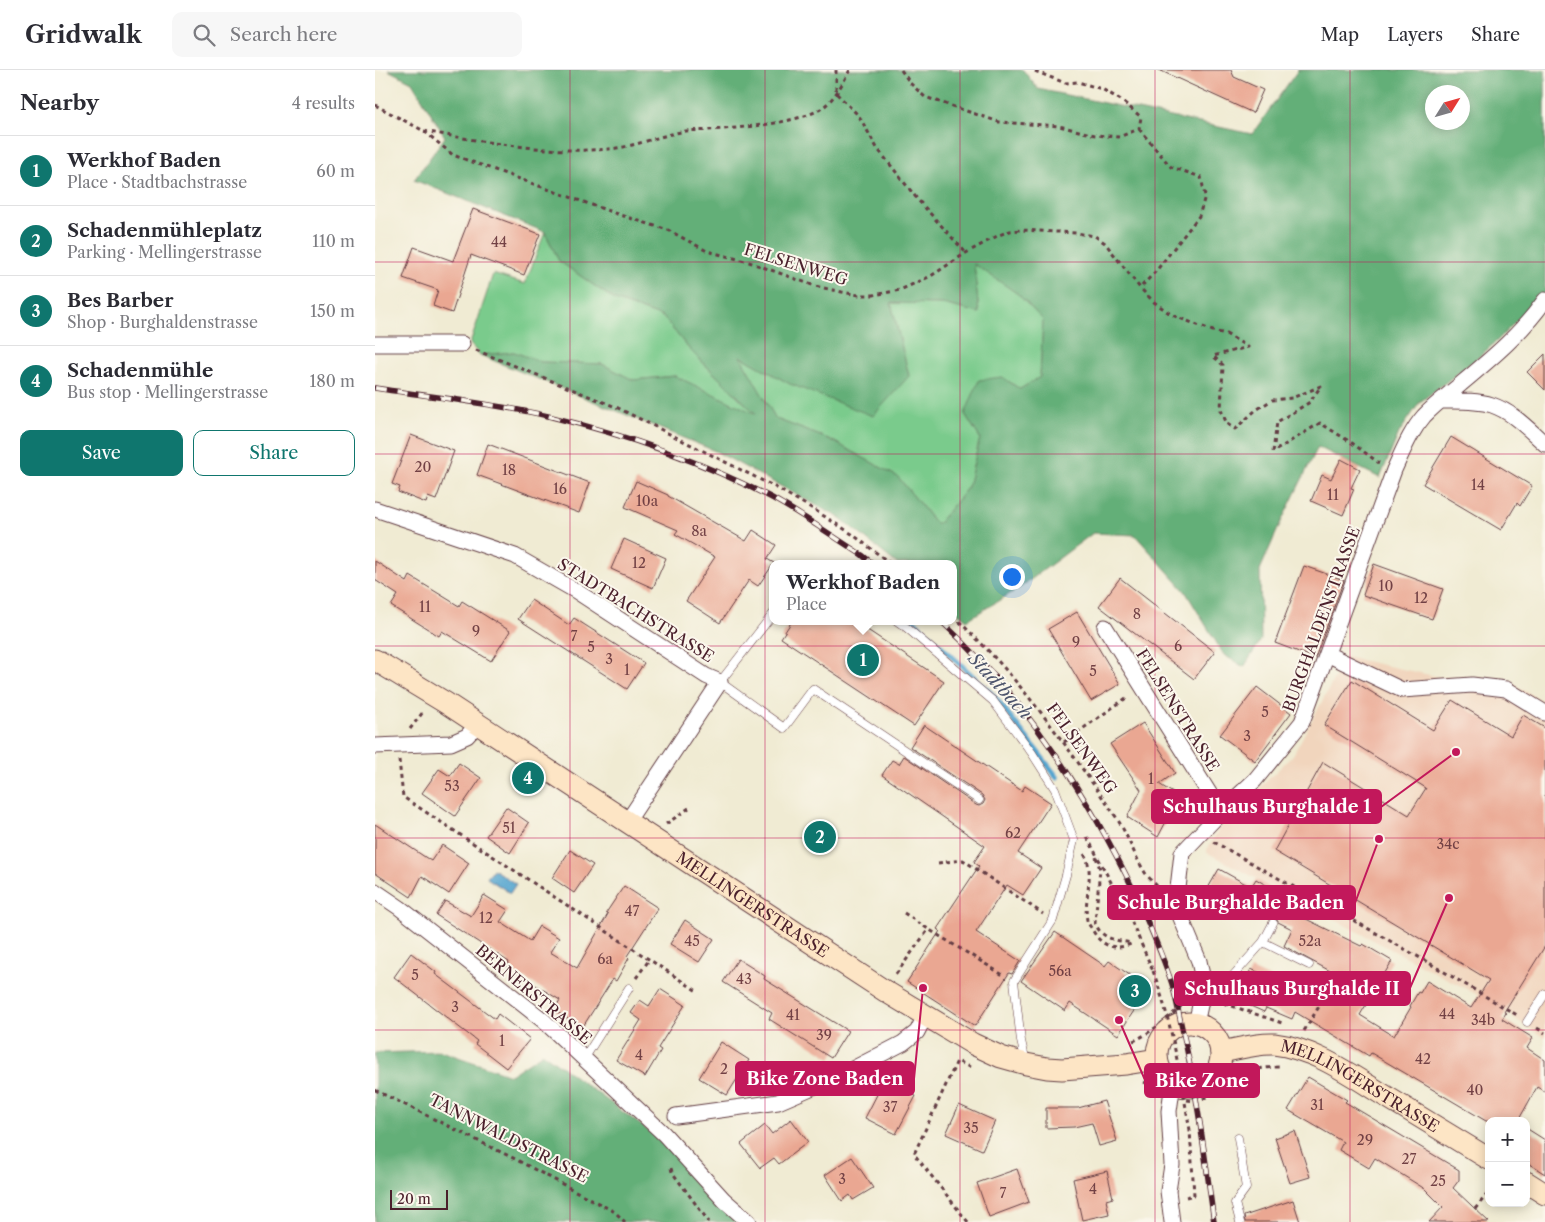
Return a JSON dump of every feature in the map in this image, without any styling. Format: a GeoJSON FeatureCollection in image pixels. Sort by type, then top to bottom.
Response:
{"type":"FeatureCollection","features":[{"type":"Feature","properties":{"kind":"main road","name":"MELLINGERSTRASSE"},"geometry":{"type":"LineString","coordinates":[[375,660],[478,724],[925,1016],[973,1044],[1001,1057],[1026,1064],[1062,1069],[1126,1064],[1157,1059]]}},
{"type":"Feature","properties":{"kind":"main road"},"geometry":{"type":"LineString","coordinates":[[1186,1023],[1196,1024],[1213,1034],[1221,1052],[1217,1070],[1212,1078],[1213,1084],[1183,1087],[1173,1083],[1165,1077],[1157,1059],[1157,1048],[1167,1031],[1176,1025],[1186,1023]]}},
{"type":"Feature","properties":{"kind":"main road","name":"MELLINGERSTRASSE"},"geometry":{"type":"LineString","coordinates":[[1221,1052],[1264,1044],[1274,1044],[1304,1052],[1346,1072],[1485,1157]]}},
{"type":"Feature","properties":{"kind":"main road"},"geometry":{"type":"LineString","coordinates":[[1530,1185],[1545,1194]]}},
{"type":"Feature","properties":{"kind":"street","name":"BURGHALDENSTRASSE"},"geometry":{"type":"LineString","coordinates":[[1196,1024],[1202,996],[1203,980],[1199,961],[1176,906],[1182,853],[1255,780],[1302,722],[1394,470],[1408,439],[1424,416],[1509,342],[1545,300]]}},
{"type":"Feature","properties":{"kind":"street"},"geometry":{"type":"LineString","coordinates":[[375,344],[462,344]]}},
{"type":"Feature","properties":{"kind":"street"},"geometry":{"type":"LineString","coordinates":[[1441,400],[1480,403],[1501,409],[1545,444]]}},
{"type":"Feature","properties":{"kind":"street","name":"STADTBACHSTRASSE"},"geometry":{"type":"LineString","coordinates":[[375,509],[515,556],[576,590],[706,676],[720,682],[627,822]]}},
{"type":"Feature","properties":{"kind":"street","name":"FELSENSTRASSE"},"geometry":{"type":"LineString","coordinates":[[1105,627],[1221,812]]}},
{"type":"Feature","properties":{"kind":"street"},"geometry":{"type":"LineString","coordinates":[[1327,654],[1402,690],[1472,685],[1506,689],[1545,713]]}},
{"type":"Feature","properties":{"kind":"street"},"geometry":{"type":"LineString","coordinates":[[375,746],[451,743],[467,736],[478,724]]}},
{"type":"Feature","properties":{"kind":"street","name":"BERNERSTRASSE"},"geometry":{"type":"LineString","coordinates":[[375,891],[400,908],[544,1021],[664,1134],[725,1200],[749,1222]]}},
{"type":"Feature","properties":{"kind":"street"},"geometry":{"type":"LineString","coordinates":[[676,1116],[778,1102],[843,1074],[903,1043],[917,1032],[925,1016]]}},
{"type":"Feature","properties":{"kind":"street"},"geometry":{"type":"LineString","coordinates":[[1173,1083],[1169,1111],[1172,1165],[1168,1191],[1173,1222]]}},
{"type":"Feature","properties":{"kind":"lane"},"geometry":{"type":"LineString","coordinates":[[769,619],[720,682],[784,728],[813,689],[979,800]]}},
{"type":"Feature","properties":{"kind":"lane"},"geometry":{"type":"LineString","coordinates":[[902,625],[993,701],[1032,753],[1055,789],[1074,840],[1067,875],[1053,920],[1013,982],[1026,1064]]}},
{"type":"Feature","properties":{"kind":"lane"},"geometry":{"type":"LineString","coordinates":[[1203,980],[1231,978],[1263,942],[1273,923]]}},
{"type":"Feature","properties":{"kind":"lane"},"geometry":{"type":"LineString","coordinates":[[1263,942],[1309,965]]}},
{"type":"Feature","properties":{"kind":"lane"},"geometry":{"type":"LineString","coordinates":[[584,1059],[629,988]]}},
{"type":"Feature","properties":{"kind":"lane"},"geometry":{"type":"LineString","coordinates":[[1527,1022],[1545,994]]}},
{"type":"Feature","properties":{"kind":"lane"},"geometry":{"type":"LineString","coordinates":[[1238,1138],[1246,1188],[1235,1203],[1240,1222]]}},
{"type":"Feature","properties":{"kind":"path"},"geometry":{"type":"LineString","coordinates":[[836,70],[837,93],[859,116],[877,148],[917,200],[966,252]]}},
{"type":"Feature","properties":{"kind":"path"},"geometry":{"type":"LineString","coordinates":[[424,130],[482,142],[566,150],[610,149],[686,131],[779,122],[818,110],[837,93],[850,70]]}},
{"type":"Feature","properties":{"kind":"path"},"geometry":{"type":"LineString","coordinates":[[901,70],[911,84],[925,97],[999,122],[1059,126],[1095,135],[1119,137],[1139,129]]}},
{"type":"Feature","properties":{"kind":"path"},"geometry":{"type":"LineString","coordinates":[[1032,70],[1065,83],[1078,82],[1102,89],[1121,100],[1141,117],[1139,129],[1171,167],[1201,177],[1205,196],[1199,216],[1157,271],[1140,288]]}},
{"type":"Feature","properties":{"kind":"path","name":"FELSENWEG"},"geometry":{"type":"LineString","coordinates":[[375,105],[424,130],[453,155],[617,214],[668,230],[707,251],[749,262],[815,286],[842,292],[874,295],[900,290],[931,276],[966,252],[1010,231],[1021,230],[1095,236],[1105,243],[1140,288],[1154,302],[1172,315],[1226,334],[1248,347],[1213,356],[1223,364],[1221,410],[1227,424],[1235,429],[1256,410],[1272,400],[1292,398],[1321,386],[1310,402],[1277,422],[1273,452],[1320,423],[1352,443],[1380,464],[1394,470]]}},
{"type":"Feature","properties":{"kind":"path"},"geometry":{"type":"LineString","coordinates":[[462,344],[618,408],[773,486],[852,534],[886,560]]}},
{"type":"Feature","properties":{"kind":"path","name":"FELSENWEG"},"geometry":{"type":"LineString","coordinates":[[957,620],[1017,682],[1064,742],[1118,821],[1147,874],[1176,906]]}},
{"type":"Feature","properties":{"kind":"path"},"geometry":{"type":"LineString","coordinates":[[1064,742],[1143,687]]}},
{"type":"Feature","properties":{"kind":"path"},"geometry":{"type":"LineString","coordinates":[[413,726],[425,710]]}},
{"type":"Feature","properties":{"kind":"path"},"geometry":{"type":"LineString","coordinates":[[400,765],[403,797],[697,991]]}},
{"type":"Feature","properties":{"kind":"path"},"geometry":{"type":"LineString","coordinates":[[666,824],[689,808]]}},
{"type":"Feature","properties":{"kind":"path"},"geometry":{"type":"LineString","coordinates":[[1200,834],[1462,982],[1545,1033]]}},
{"type":"Feature","properties":{"kind":"path"},"geometry":{"type":"LineString","coordinates":[[1074,840],[1086,858],[1089,875],[1087,921],[1095,935],[1103,944],[1115,948],[1133,943],[1103,935],[1095,923],[1100,869],[1093,847],[1130,918],[1153,971],[1162,996],[1177,1058],[1189,1130]]}},
{"type":"Feature","properties":{"kind":"path"},"geometry":{"type":"LineString","coordinates":[[938,863],[963,860],[1053,920]]}},
{"type":"Feature","properties":{"kind":"path"},"geometry":{"type":"LineString","coordinates":[[904,913],[1013,982]]}},
{"type":"Feature","properties":{"kind":"path"},"geometry":{"type":"LineString","coordinates":[[895,975],[929,930]]}},
{"type":"Feature","properties":{"kind":"path"},"geometry":{"type":"LineString","coordinates":[[629,988],[649,960]]}},
{"type":"Feature","properties":{"kind":"path"},"geometry":{"type":"LineString","coordinates":[[1304,1031],[1331,987]]}},
{"type":"Feature","properties":{"kind":"path"},"geometry":{"type":"LineString","coordinates":[[1130,1042],[1153,1029],[1176,1011],[1185,1001]]}},
{"type":"Feature","properties":{"kind":"path"},"geometry":{"type":"LineString","coordinates":[[957,1061],[914,1154],[968,1222]]}},
{"type":"Feature","properties":{"kind":"path"},"geometry":{"type":"LineString","coordinates":[[1213,1084],[1253,1070]]}},
{"type":"Feature","properties":{"kind":"path","name":"TANNWALDSTRASSE"},"geometry":{"type":"LineString","coordinates":[[375,1090],[515,1159],[615,1212],[625,1222]]}},
{"type":"Feature","properties":{"kind":"path"},"geometry":{"type":"LineString","coordinates":[[1475,1210],[1485,1197]]}},
{"type":"Feature","properties":{"kind":"shaded area"},"geometry":{"type":"Polygon","coordinates":[[[1346,657],[1439,677],[1501,678],[1545,702],[1545,1038],[1476,994],[1206,852],[1220,827],[1293,755],[1346,657]]]}},
{"type":"Feature","properties":{"kind":"green space"},"geometry":{"type":"Polygon","coordinates":[[[388,70],[1023,70],[1038,89],[1252,134],[1298,70],[1545,70],[1545,308],[1535,301],[1479,357],[1420,402],[1399,433],[1380,478],[1318,447],[1280,524],[1260,570],[1261,640],[1244,667],[1224,655],[1185,591],[1135,535],[1093,533],[1021,587],[967,620],[957,612],[957,560],[892,560],[840,518],[715,451],[480,355],[514,352],[541,362],[602,364],[633,380],[675,376],[756,414],[690,350],[663,317],[615,300],[559,261],[545,232],[414,180],[445,137],[412,82],[388,70]],[[974,264],[979,313],[943,304],[891,303],[909,376],[873,416],[790,384],[740,356],[776,419],[831,440],[898,477],[937,525],[968,487],[980,438],[965,414],[979,380],[1002,377],[1020,389],[1040,377],[1043,320],[1018,294],[974,264]]]}},
{"type":"Feature","properties":{"kind":"green space"},"geometry":{"type":"Polygon","coordinates":[[[545,232],[559,261],[615,300],[663,317],[690,350],[758,416],[675,376],[633,380],[602,364],[541,362],[514,352],[480,355],[470,344],[493,274],[525,284],[545,232]]]}},
{"type":"Feature","properties":{"kind":"green space"},"geometry":{"type":"Polygon","coordinates":[[[974,263],[1018,294],[1043,320],[1040,377],[1020,389],[1002,377],[965,414],[980,438],[968,487],[937,525],[898,477],[831,440],[776,419],[739,355],[790,384],[909,376],[891,303],[943,304],[979,313],[974,263]]]}},
{"type":"Feature","properties":{"kind":"green space"},"geometry":{"type":"Polygon","coordinates":[[[441,1051],[510,1075],[543,1053],[653,1134],[742,1222],[375,1222],[375,1053],[441,1051]]]}},
{"type":"Feature","properties":{"kind":"water"},"geometry":{"type":"Polygon","coordinates":[[[493,869],[516,884],[510,893],[487,878],[493,869]]]}},
{"type":"Feature","properties":{"kind":"building"},"geometry":{"type":"Polygon","coordinates":[[[1159,70],[1231,70],[1234,77],[1263,90],[1253,113],[1159,70]]]}},
{"type":"Feature","properties":{"kind":"building"},"geometry":{"type":"Polygon","coordinates":[[[473,209],[540,234],[524,275],[471,255],[452,313],[433,306],[438,290],[403,278],[414,247],[453,261],[473,209]]]}},
{"type":"Feature","properties":{"kind":"building"},"geometry":{"type":"Polygon","coordinates":[[[1545,354],[1545,390],[1527,372],[1545,354]]]}},
{"type":"Feature","properties":{"kind":"building"},"geometry":{"type":"Polygon","coordinates":[[[411,435],[454,451],[436,500],[428,497],[426,503],[398,492],[400,487],[392,484],[411,435]]]}},
{"type":"Feature","properties":{"kind":"building"},"geometry":{"type":"Polygon","coordinates":[[[1451,437],[1532,486],[1520,506],[1517,503],[1501,530],[1423,484],[1451,437]]]}},
{"type":"Feature","properties":{"kind":"building"},"geometry":{"type":"Polygon","coordinates":[[[488,444],[590,483],[579,513],[477,475],[488,444]]]}},
{"type":"Feature","properties":{"kind":"building"},"geometry":{"type":"Polygon","coordinates":[[[1341,459],[1360,469],[1351,488],[1354,489],[1343,515],[1311,501],[1322,475],[1331,479],[1341,459]]]}},
{"type":"Feature","properties":{"kind":"building"},"geometry":{"type":"Polygon","coordinates":[[[636,481],[668,495],[746,541],[753,530],[776,545],[767,559],[769,560],[769,570],[758,586],[749,580],[720,623],[686,601],[715,557],[675,534],[678,530],[625,507],[636,481]]]}},
{"type":"Feature","properties":{"kind":"building"},"geometry":{"type":"Polygon","coordinates":[[[624,539],[666,558],[653,588],[611,569],[624,539]]]}},
{"type":"Feature","properties":{"kind":"building"},"geometry":{"type":"Polygon","coordinates":[[[375,561],[407,582],[410,576],[459,606],[462,601],[510,631],[491,661],[442,631],[439,636],[391,606],[398,595],[375,580],[375,561]]]}},
{"type":"Feature","properties":{"kind":"building"},"geometry":{"type":"Polygon","coordinates":[[[1374,564],[1443,589],[1432,619],[1363,595],[1374,564]]]}},
{"type":"Feature","properties":{"kind":"building"},"geometry":{"type":"Polygon","coordinates":[[[1304,566],[1344,580],[1315,658],[1275,643],[1304,566]]]}},
{"type":"Feature","properties":{"kind":"building"},"geometry":{"type":"Polygon","coordinates":[[[1120,578],[1215,652],[1194,679],[1099,606],[1120,578]]]}},
{"type":"Feature","properties":{"kind":"building"},"geometry":{"type":"Polygon","coordinates":[[[531,600],[569,625],[574,618],[644,663],[627,689],[518,619],[531,600]]]}},
{"type":"Feature","properties":{"kind":"building"},"geometry":{"type":"Polygon","coordinates":[[[1077,612],[1120,684],[1091,701],[1048,629],[1077,612]]]}},
{"type":"Feature","properties":{"kind":"building"},"geometry":{"type":"Polygon","coordinates":[[[789,625],[860,625],[944,681],[914,726],[781,638],[789,625]]]}},
{"type":"Feature","properties":{"kind":"building"},"geometry":{"type":"Polygon","coordinates":[[[1352,680],[1433,730],[1452,700],[1511,736],[1523,715],[1545,728],[1545,946],[1504,1012],[1506,1013],[1502,1019],[1533,1038],[1527,1048],[1545,1060],[1545,1092],[1537,1087],[1520,1117],[1485,1117],[1485,1120],[1371,1053],[1369,1056],[1295,1012],[1292,1019],[1266,1008],[1264,1012],[1237,1000],[1251,969],[1316,998],[1332,972],[1284,946],[1292,929],[1278,922],[1276,918],[1271,918],[1239,901],[1233,911],[1204,895],[1219,869],[1251,887],[1256,879],[1310,907],[1304,918],[1361,946],[1363,944],[1392,961],[1360,1015],[1394,1036],[1418,992],[1420,993],[1427,981],[1471,1008],[1489,980],[1274,851],[1323,762],[1409,815],[1426,788],[1324,725],[1352,680]]]}},
{"type":"Feature","properties":{"kind":"building"},"geometry":{"type":"Polygon","coordinates":[[[1257,687],[1291,713],[1255,761],[1220,735],[1257,687]]]}},
{"type":"Feature","properties":{"kind":"building"},"geometry":{"type":"Polygon","coordinates":[[[1143,723],[1175,773],[1159,784],[1179,797],[1158,837],[1127,817],[1141,790],[1110,744],[1143,723]]]}},
{"type":"Feature","properties":{"kind":"building"},"geometry":{"type":"Polygon","coordinates":[[[924,725],[1022,791],[1025,786],[1051,803],[1018,853],[1041,868],[1023,895],[1007,885],[976,932],[1020,961],[1012,974],[1009,973],[975,1026],[907,982],[940,931],[937,929],[979,866],[974,862],[985,846],[882,775],[892,760],[899,764],[904,756],[976,805],[983,804],[985,800],[982,795],[910,747],[924,725]]]}},
{"type":"Feature","properties":{"kind":"building"},"geometry":{"type":"Polygon","coordinates":[[[459,763],[481,778],[455,816],[422,793],[439,769],[450,776],[459,763]]]}},
{"type":"Feature","properties":{"kind":"building"},"geometry":{"type":"Polygon","coordinates":[[[506,807],[529,823],[510,853],[486,836],[506,807]]]}},
{"type":"Feature","properties":{"kind":"building"},"geometry":{"type":"Polygon","coordinates":[[[375,824],[431,861],[442,845],[469,863],[449,894],[422,876],[411,897],[375,873],[375,824]]]}},
{"type":"Feature","properties":{"kind":"building"},"geometry":{"type":"Polygon","coordinates":[[[570,850],[593,865],[574,893],[552,878],[570,850]]]}},
{"type":"Feature","properties":{"kind":"building"},"geometry":{"type":"Polygon","coordinates":[[[624,886],[658,908],[627,956],[629,958],[616,981],[613,979],[582,1028],[554,1010],[560,1000],[506,967],[509,962],[436,915],[445,901],[471,916],[484,895],[508,910],[500,922],[530,941],[539,926],[559,938],[550,952],[577,968],[608,914],[606,913],[624,886]]]}},
{"type":"Feature","properties":{"kind":"building"},"geometry":{"type":"Polygon","coordinates":[[[685,920],[714,939],[699,962],[670,944],[685,920]]]}},
{"type":"Feature","properties":{"kind":"building"},"geometry":{"type":"Polygon","coordinates":[[[1055,932],[1105,966],[1109,961],[1149,988],[1118,1035],[1070,1003],[1065,1011],[1021,981],[1055,932]]]}},
{"type":"Feature","properties":{"kind":"building"},"geometry":{"type":"Polygon","coordinates":[[[411,953],[436,972],[435,974],[495,1019],[498,1014],[530,1039],[506,1068],[475,1044],[477,1041],[394,977],[411,953]]]}},
{"type":"Feature","properties":{"kind":"building"},"geometry":{"type":"Polygon","coordinates":[[[738,959],[765,976],[764,979],[848,1031],[831,1058],[769,1019],[772,1013],[723,982],[738,959]]]}},
{"type":"Feature","properties":{"kind":"building"},"geometry":{"type":"Polygon","coordinates":[[[660,989],[685,1005],[658,1048],[661,1050],[645,1077],[616,1060],[641,1020],[631,1013],[640,1000],[649,1006],[660,989]]]}},
{"type":"Feature","properties":{"kind":"building"},"geometry":{"type":"Polygon","coordinates":[[[721,1042],[749,1060],[727,1095],[699,1078],[721,1042]]]}},
{"type":"Feature","properties":{"kind":"building"},"geometry":{"type":"Polygon","coordinates":[[[1308,1077],[1347,1100],[1345,1102],[1459,1170],[1459,1180],[1453,1188],[1489,1222],[1429,1222],[1443,1207],[1425,1189],[1375,1158],[1369,1168],[1339,1150],[1343,1142],[1288,1110],[1308,1077]]]}},
{"type":"Feature","properties":{"kind":"building"},"geometry":{"type":"Polygon","coordinates":[[[885,1079],[916,1096],[896,1134],[865,1118],[885,1079]]]}},
{"type":"Feature","properties":{"kind":"building"},"geometry":{"type":"Polygon","coordinates":[[[1104,1101],[1117,1141],[1099,1146],[1092,1123],[1074,1127],[1046,1128],[1046,1108],[1078,1108],[1104,1101]]]}},
{"type":"Feature","properties":{"kind":"building"},"geometry":{"type":"Polygon","coordinates":[[[959,1105],[995,1121],[982,1150],[946,1134],[959,1105]]]}},
{"type":"Feature","properties":{"kind":"building"},"geometry":{"type":"Polygon","coordinates":[[[791,1119],[808,1142],[779,1164],[774,1158],[760,1168],[741,1144],[765,1125],[772,1134],[791,1119]]]}},
{"type":"Feature","properties":{"kind":"building"},"geometry":{"type":"Polygon","coordinates":[[[1295,1131],[1310,1177],[1290,1183],[1275,1138],[1295,1131]]]}},
{"type":"Feature","properties":{"kind":"building"},"geometry":{"type":"Polygon","coordinates":[[[1530,1131],[1545,1140],[1545,1174],[1530,1165],[1530,1131]]]}},
{"type":"Feature","properties":{"kind":"building"},"geometry":{"type":"Polygon","coordinates":[[[852,1157],[873,1188],[853,1200],[850,1195],[842,1201],[825,1175],[852,1157]]]}},
{"type":"Feature","properties":{"kind":"building"},"geometry":{"type":"Polygon","coordinates":[[[1017,1169],[1029,1202],[989,1217],[977,1183],[1017,1169]]]}},
{"type":"Feature","properties":{"kind":"building"},"geometry":{"type":"Polygon","coordinates":[[[1107,1171],[1113,1198],[1106,1200],[1109,1214],[1082,1220],[1073,1179],[1107,1171]]]}},
{"type":"Feature","properties":{"kind":"building"},"geometry":{"type":"Polygon","coordinates":[[[1293,1200],[1300,1222],[1245,1222],[1244,1216],[1293,1200]]]}},
{"type":"Feature","properties":{"kind":"waterway","name":"Stadtbach"},"geometry":{"type":"LineString","coordinates":[[918,625],[994,696],[1057,777]]}},
{"type":"Feature","properties":{"kind":"railway"},"geometry":{"type":"LineString","coordinates":[[375,388],[527,411],[577,423],[663,450],[718,472],[772,498],[795,511],[868,560]]}},
{"type":"Feature","properties":{"kind":"railway"},"geometry":{"type":"LineString","coordinates":[[945,625],[999,681],[1051,748],[1096,819],[1135,893],[1155,938],[1175,995],[1196,1100],[1214,1222]]}},
{"type":"Feature","properties":{"kind":"place","name":"Werkhof Baden"},"geometry":{"type":"Point","coordinates":[863,660]}},
{"type":"Feature","properties":{"kind":"place","name":"Schulhaus Burghalde 1"},"geometry":{"type":"Point","coordinates":[1456,752]}},
{"type":"Feature","properties":{"kind":"place","name":"Schadenmühle"},"geometry":{"type":"Point","coordinates":[528,778]}},
{"type":"Feature","properties":{"kind":"place","name":"Schadenmühleplatz"},"geometry":{"type":"Point","coordinates":[820,837]}},
{"type":"Feature","properties":{"kind":"place","name":"Schule Burghalde Baden"},"geometry":{"type":"Point","coordinates":[1379,839]}},
{"type":"Feature","properties":{"kind":"place","name":"Schulhaus Burghalde II"},"geometry":{"type":"Point","coordinates":[1449,898]}},
{"type":"Feature","properties":{"kind":"place","name":"Bike Zone Baden"},"geometry":{"type":"Point","coordinates":[923,988]}},
{"type":"Feature","properties":{"kind":"place","name":"Bes Barber"},"geometry":{"type":"Point","coordinates":[1135,991]}},
{"type":"Feature","properties":{"kind":"place","name":"Bike Zone"},"geometry":{"type":"Point","coordinates":[1119,1020]}}]}
